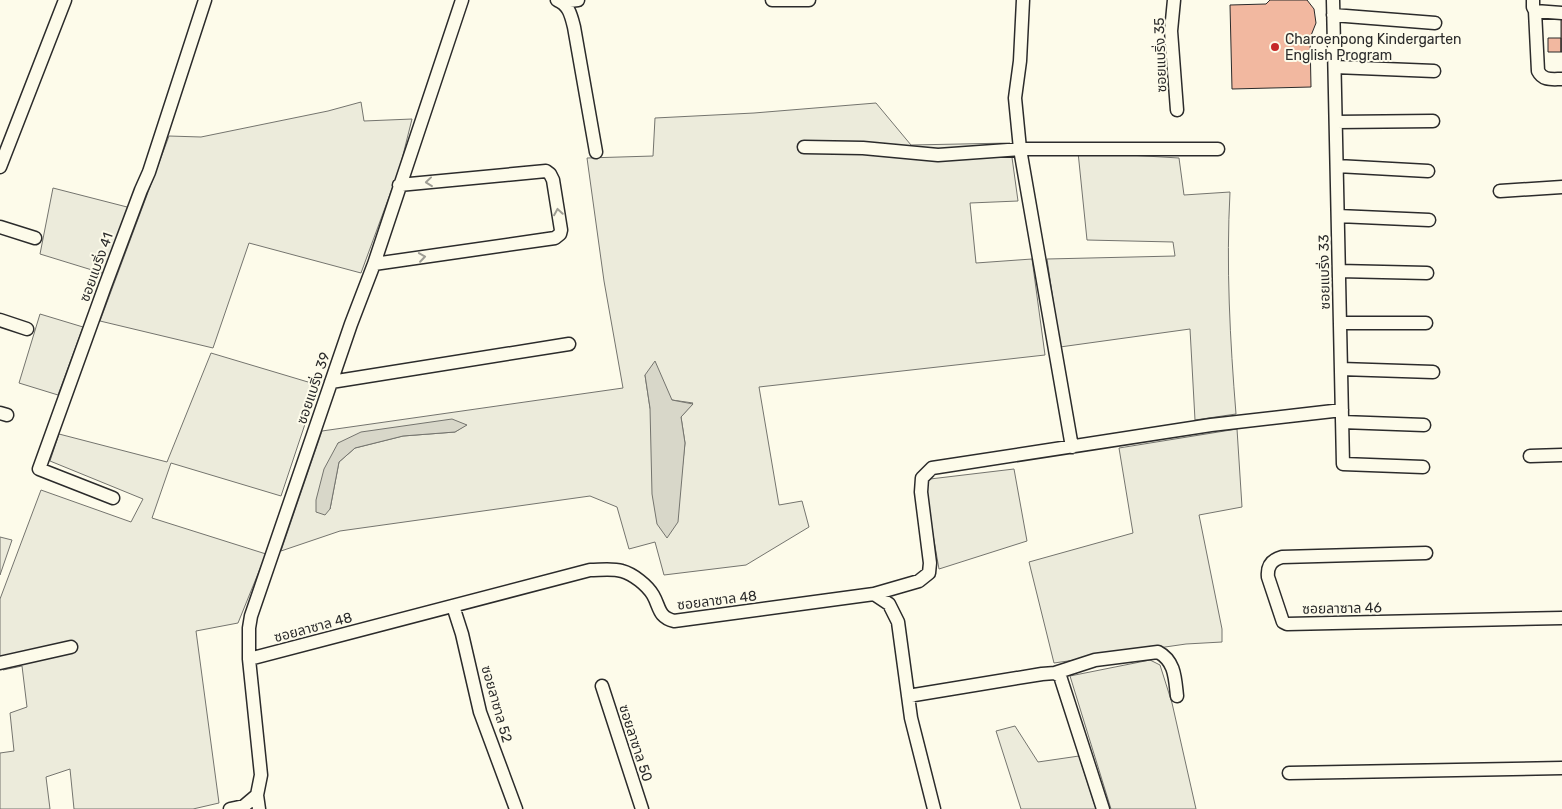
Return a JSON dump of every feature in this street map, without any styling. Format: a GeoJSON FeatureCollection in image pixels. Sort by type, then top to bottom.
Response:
{"type":"FeatureCollection","features":[{"type":"Feature","properties":{"kind":"street"},"geometry":{"type":"LineString","coordinates":[[0,167],[65,0]]}},
{"type":"Feature","properties":{"kind":"street","name":"ซอยแบริ่ง 41"},"geometry":{"type":"LineString","coordinates":[[113,498],[39,469],[105,286],[141,190],[150,172],[206,0]]}},
{"type":"Feature","properties":{"kind":"street","name":"ซอยแบริ่ง 39"},"geometry":{"type":"LineString","coordinates":[[259,809],[257,795],[262,775],[249,659],[251,616],[331,382],[374,264],[462,0]]}},
{"type":"Feature","properties":{"kind":"street"},"geometry":{"type":"LineString","coordinates":[[560,0],[578,0]]}},
{"type":"Feature","properties":{"kind":"street"},"geometry":{"type":"LineString","coordinates":[[560,0],[570,12],[574,26],[596,152]]}},
{"type":"Feature","properties":{"kind":"street"},"geometry":{"type":"LineString","coordinates":[[772,0],[809,0]]}},
{"type":"Feature","properties":{"kind":"street"},"geometry":{"type":"LineString","coordinates":[[1023,0],[1020,61],[1015,98],[1020,149],[1072,447],[1211,425],[1342,416],[1424,424]]}},
{"type":"Feature","properties":{"kind":"street","name":"ซอยแบริ่ง 35"},"geometry":{"type":"LineString","coordinates":[[1174,0],[1171,31],[1177,110]]}},
{"type":"Feature","properties":{"kind":"street","name":"ซอยแบริ่ง 33"},"geometry":{"type":"LineString","coordinates":[[1333,0],[1343,464],[1423,467]]}},
{"type":"Feature","properties":{"kind":"street"},"geometry":{"type":"LineString","coordinates":[[1562,13],[1534,6],[1538,71],[1540,76],[1544,78],[1562,79]]}},
{"type":"Feature","properties":{"kind":"street"},"geometry":{"type":"LineString","coordinates":[[1333,16],[1435,23]]}},
{"type":"Feature","properties":{"kind":"street"},"geometry":{"type":"LineString","coordinates":[[1335,68],[1434,70]]}},
{"type":"Feature","properties":{"kind":"street"},"geometry":{"type":"LineString","coordinates":[[1336,122],[1433,121]]}},
{"type":"Feature","properties":{"kind":"street"},"geometry":{"type":"LineString","coordinates":[[804,147],[864,148],[938,155],[1020,149],[1218,149]]}},
{"type":"Feature","properties":{"kind":"street"},"geometry":{"type":"LineString","coordinates":[[1337,166],[1428,171]]}},
{"type":"Feature","properties":{"kind":"street"},"geometry":{"type":"LineString","coordinates":[[374,264],[556,238],[560,234],[561,230],[553,180],[546,170],[399,185]]}},
{"type":"Feature","properties":{"kind":"street"},"geometry":{"type":"LineString","coordinates":[[1500,191],[1562,187]]}},
{"type":"Feature","properties":{"kind":"street"},"geometry":{"type":"LineString","coordinates":[[1338,216],[1429,220]]}},
{"type":"Feature","properties":{"kind":"street"},"geometry":{"type":"LineString","coordinates":[[0,227],[35,238]]}},
{"type":"Feature","properties":{"kind":"street"},"geometry":{"type":"LineString","coordinates":[[1339,271],[1428,273]]}},
{"type":"Feature","properties":{"kind":"street"},"geometry":{"type":"LineString","coordinates":[[0,320],[27,329]]}},
{"type":"Feature","properties":{"kind":"street"},"geometry":{"type":"LineString","coordinates":[[1340,323],[1426,323]]}},
{"type":"Feature","properties":{"kind":"street"},"geometry":{"type":"LineString","coordinates":[[331,382],[569,344]]}},
{"type":"Feature","properties":{"kind":"street"},"geometry":{"type":"LineString","coordinates":[[1341,369],[1433,372]]}},
{"type":"Feature","properties":{"kind":"street","name":"ซอยลาซาล 48"},"geometry":{"type":"LineString","coordinates":[[249,659],[590,570],[624,571],[646,586],[654,597],[661,613],[669,620],[674,621],[874,594],[919,581],[929,573],[930,563],[921,492],[922,478],[932,468],[1072,447]]}},
{"type":"Feature","properties":{"kind":"street"},"geometry":{"type":"LineString","coordinates":[[1530,456],[1562,455]]}},
{"type":"Feature","properties":{"kind":"street","name":"ซอยลาซาล 46"},"geometry":{"type":"LineString","coordinates":[[1426,553],[1282,557],[1274,561],[1267,570],[1283,622],[1287,624],[1562,618]]}},
{"type":"Feature","properties":{"kind":"street"},"geometry":{"type":"LineString","coordinates":[[874,594],[889,604],[898,622],[911,718],[934,809]]}},
{"type":"Feature","properties":{"kind":"street","name":"ซอยลาซาล 52"},"geometry":{"type":"LineString","coordinates":[[453,606],[462,634],[480,712],[516,809]]}},
{"type":"Feature","properties":{"kind":"street"},"geometry":{"type":"LineString","coordinates":[[0,663],[71,647]]}},
{"type":"Feature","properties":{"kind":"street"},"geometry":{"type":"LineString","coordinates":[[908,696],[981,683],[1055,673],[1096,660],[1158,652],[1166,657],[1173,667],[1178,696]]}},
{"type":"Feature","properties":{"kind":"street"},"geometry":{"type":"LineString","coordinates":[[1055,673],[1060,676],[1104,809]]}},
{"type":"Feature","properties":{"kind":"street","name":"ซอยลาซาล 50"},"geometry":{"type":"LineString","coordinates":[[602,686],[642,809]]}},
{"type":"Feature","properties":{"kind":"street"},"geometry":{"type":"LineString","coordinates":[[1289,774],[1562,768]]}},
{"type":"Feature","properties":{"kind":"street"},"geometry":{"type":"LineString","coordinates":[[230,809],[244,806],[257,795]]}},
{"type":"Feature","properties":{"kind":"shaded area"},"geometry":{"type":"Polygon","coordinates":[[[361,102],[364,121],[412,119],[400,167],[361,273],[249,243],[213,348],[100,321],[169,136],[201,137],[328,111],[361,102]]]}},
{"type":"Feature","properties":{"kind":"shaded area"},"geometry":{"type":"Polygon","coordinates":[[[876,103],[911,145],[1010,143],[1018,201],[970,203],[976,263],[1032,259],[1045,355],[759,387],[779,505],[802,501],[809,527],[746,565],[664,575],[655,542],[629,549],[617,507],[590,496],[340,531],[281,551],[322,431],[623,388],[604,281],[587,158],[653,156],[655,118],[754,113],[876,103]],[[645,375],[650,408],[682,470],[685,443],[681,417],[693,403],[672,400],[645,375]],[[466,425],[338,443],[330,509],[339,462],[355,448],[403,436],[455,432],[466,425]]]}},
{"type":"Feature","properties":{"kind":"shaded area"},"geometry":{"type":"Polygon","coordinates":[[[1078,152],[1179,158],[1184,195],[1230,192],[1229,303],[1236,414],[1195,420],[1190,329],[1060,347],[1047,259],[1175,256],[1173,242],[1087,240],[1078,152]]]}},
{"type":"Feature","properties":{"kind":"shaded area"},"geometry":{"type":"Polygon","coordinates":[[[53,188],[131,208],[105,274],[40,254],[53,188]]]}},
{"type":"Feature","properties":{"kind":"shaded area"},"geometry":{"type":"Polygon","coordinates":[[[40,314],[83,327],[58,395],[19,383],[40,314]]]}},
{"type":"Feature","properties":{"kind":"shaded area"},"geometry":{"type":"Polygon","coordinates":[[[211,353],[318,385],[281,496],[171,463],[152,518],[266,554],[238,623],[196,631],[219,803],[193,809],[74,809],[70,769],[46,777],[50,809],[0,809],[0,753],[14,751],[10,713],[27,707],[22,666],[3,670],[0,665],[0,599],[41,490],[131,522],[143,499],[50,461],[59,434],[167,462],[211,353]]]}},
{"type":"Feature","properties":{"kind":"shaded area"},"geometry":{"type":"Polygon","coordinates":[[[655,361],[672,400],[693,404],[681,417],[685,443],[678,522],[667,538],[657,524],[652,494],[650,408],[645,375],[655,361]]]}},
{"type":"Feature","properties":{"kind":"shaded area"},"geometry":{"type":"Polygon","coordinates":[[[452,419],[467,425],[455,432],[403,436],[355,448],[339,462],[330,509],[325,515],[316,512],[316,500],[324,469],[338,443],[361,432],[452,419]]]}},
{"type":"Feature","properties":{"kind":"shaded area"},"geometry":{"type":"Polygon","coordinates":[[[1237,429],[1242,507],[1199,515],[1222,629],[1222,642],[1186,644],[1054,663],[1029,562],[1133,533],[1119,448],[1237,429]]]}},
{"type":"Feature","properties":{"kind":"shaded area"},"geometry":{"type":"Polygon","coordinates":[[[1014,469],[1027,541],[939,569],[925,489],[930,479],[1014,469]]]}},
{"type":"Feature","properties":{"kind":"shaded area"},"geometry":{"type":"Polygon","coordinates":[[[0,537],[12,540],[0,575],[0,537]]]}},
{"type":"Feature","properties":{"kind":"shaded area"},"geometry":{"type":"Polygon","coordinates":[[[1150,660],[1160,665],[1172,703],[1196,809],[1111,809],[1070,676],[1150,660]]]}},
{"type":"Feature","properties":{"kind":"shaded area"},"geometry":{"type":"Polygon","coordinates":[[[1015,726],[1038,762],[1079,756],[1096,809],[1021,809],[996,731],[1015,726]]]}},
{"type":"Feature","properties":{"kind":"building","name":"Charoenpong Kindergarten English Program"},"geometry":{"type":"Polygon","coordinates":[[[1270,0],[1307,0],[1314,9],[1316,23],[1310,38],[1311,87],[1232,89],[1230,5],[1266,4],[1270,0]]]}},
{"type":"Feature","properties":{"kind":"building"},"geometry":{"type":"Polygon","coordinates":[[[1562,19],[1562,52],[1561,52],[1562,19]]]}},
{"type":"Feature","properties":{"kind":"building"},"geometry":{"type":"Polygon","coordinates":[[[1548,38],[1561,38],[1561,52],[1548,52],[1548,38]]]}},
{"type":"Feature","properties":{"kind":"place","name":"Charoenpong Kindergarten English Program"},"geometry":{"type":"Point","coordinates":[1275,47]}}]}
